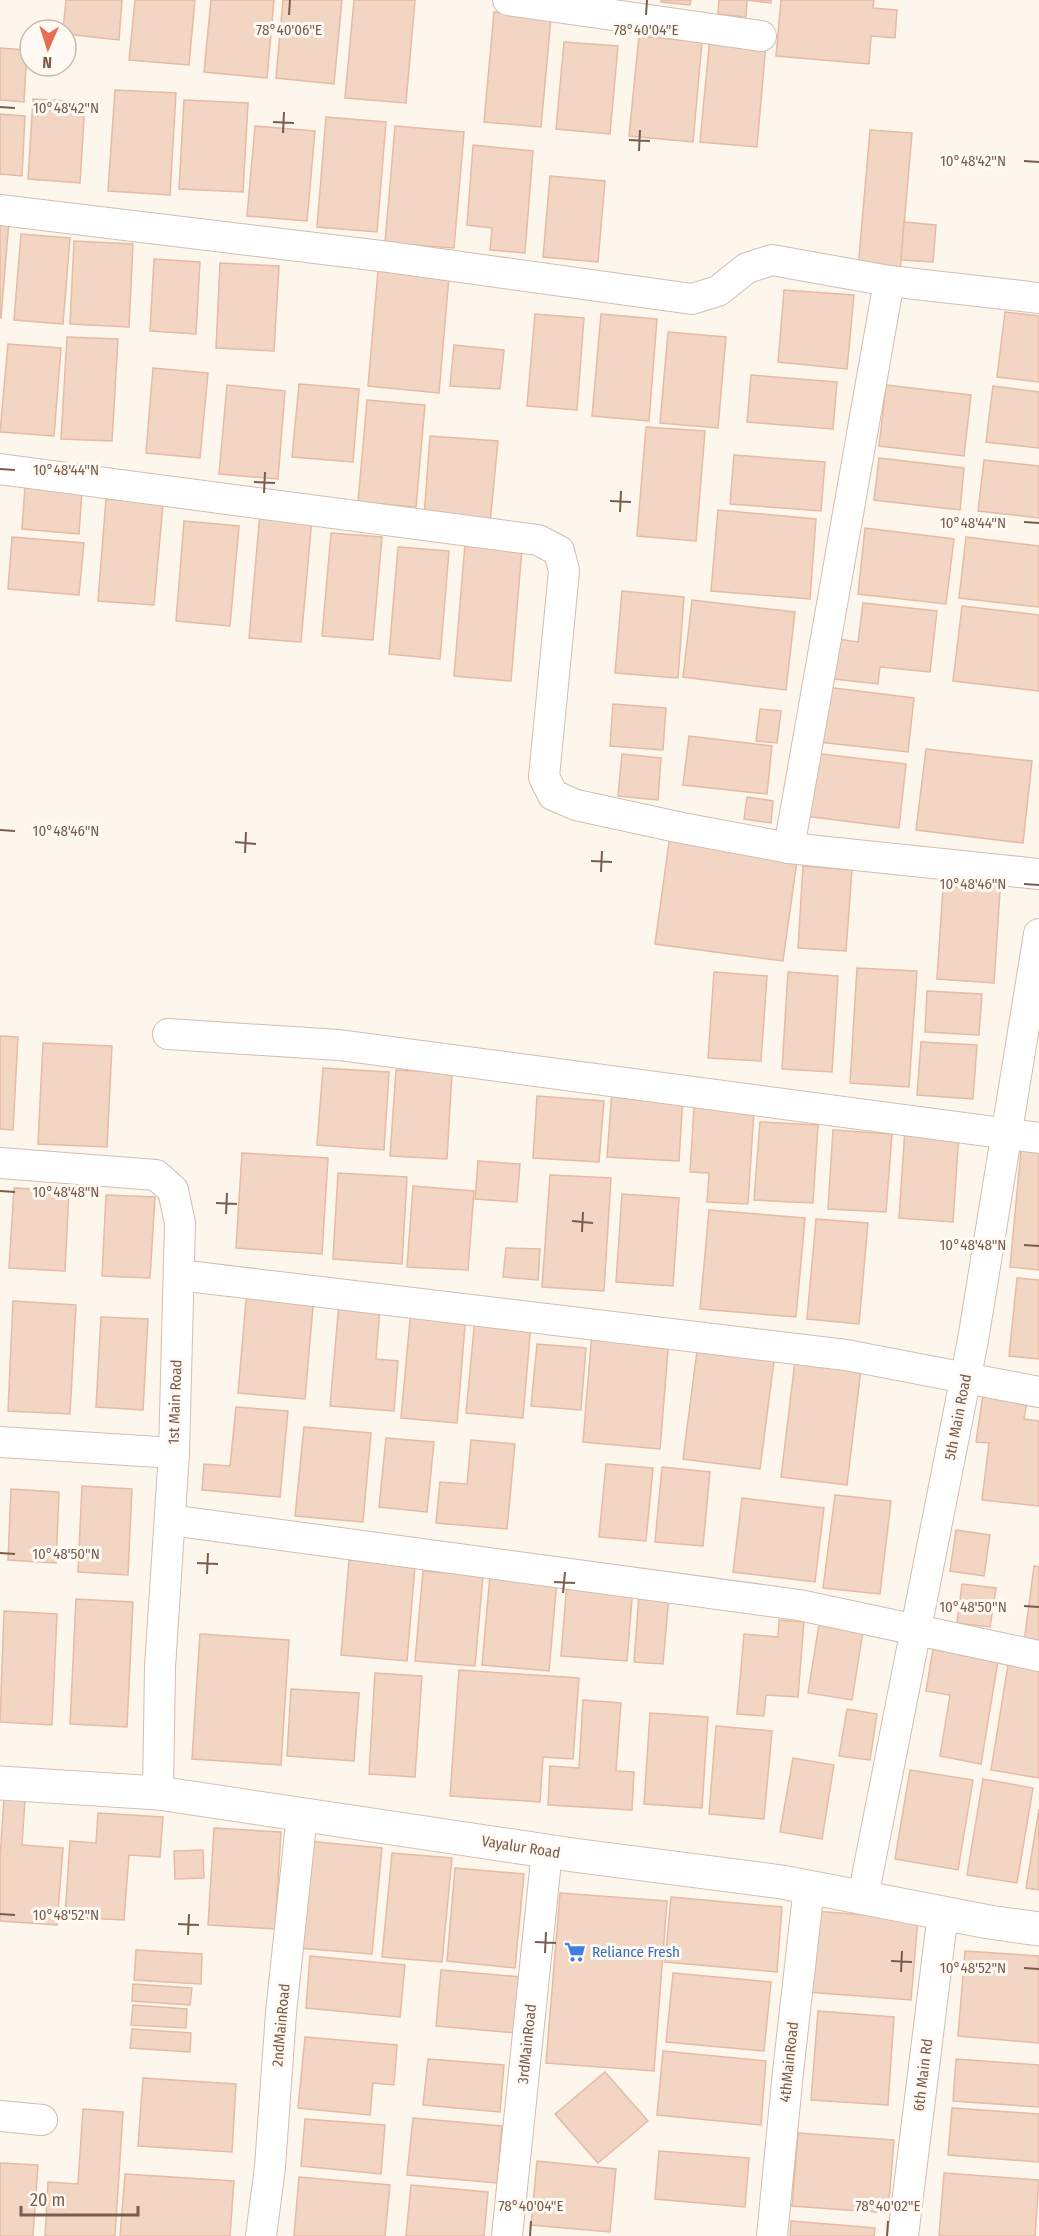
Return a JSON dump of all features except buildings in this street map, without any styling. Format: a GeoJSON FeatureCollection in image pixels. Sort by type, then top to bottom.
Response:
{"type":"FeatureCollection","features":[{"type":"Feature","properties":{"kind":"main road","name":"Vayalur Road"},"geometry":{"type":"LineString","coordinates":[[0,1783],[158,1793],[547,1851],[782,1882],[1039,1929]]}},
{"type":"Feature","properties":{"kind":"street"},"geometry":{"type":"LineString","coordinates":[[508,0],[761,36]]}},
{"type":"Feature","properties":{"kind":"street"},"geometry":{"type":"LineString","coordinates":[[0,210],[389,257],[692,299],[718,291],[747,268],[772,260],[889,281],[1039,298]]}},
{"type":"Feature","properties":{"kind":"street"},"geometry":{"type":"LineString","coordinates":[[789,848],[889,281]]}},
{"type":"Feature","properties":{"kind":"street"},"geometry":{"type":"LineString","coordinates":[[0,469],[538,540],[560,551],[564,571],[544,777],[553,795],[576,805],[789,848],[1039,874]]}},
{"type":"Feature","properties":{"kind":"street","name":"5th Main Road"},"geometry":{"type":"LineString","coordinates":[[862,1897],[966,1378],[1039,934]]}},
{"type":"Feature","properties":{"kind":"street"},"geometry":{"type":"LineString","coordinates":[[168,1034],[339,1045],[1039,1138]]}},
{"type":"Feature","properties":{"kind":"street","name":"1st Main Road"},"geometry":{"type":"LineString","coordinates":[[0,1163],[156,1175],[173,1190],[180,1223],[179,1275],[174,1453],[160,1667],[158,1793]]}},
{"type":"Feature","properties":{"kind":"street"},"geometry":{"type":"LineString","coordinates":[[179,1275],[846,1355],[1039,1392]]}},
{"type":"Feature","properties":{"kind":"street"},"geometry":{"type":"LineString","coordinates":[[0,1442],[174,1453]]}},
{"type":"Feature","properties":{"kind":"street"},"geometry":{"type":"LineString","coordinates":[[170,1520],[799,1605],[1039,1656]]}},
{"type":"Feature","properties":{"kind":"street","name":"2ndMainRoad"},"geometry":{"type":"LineString","coordinates":[[261,2236],[270,2168],[281,2013],[302,1814]]}},
{"type":"Feature","properties":{"kind":"street","name":"3rdMainRoad"},"geometry":{"type":"LineString","coordinates":[[507,2236],[547,1851]]}},
{"type":"Feature","properties":{"kind":"street","name":"4thMainRoad"},"geometry":{"type":"LineString","coordinates":[[772,2236],[809,1887]]}},
{"type":"Feature","properties":{"kind":"street","name":"6th Main Rd"},"geometry":{"type":"LineString","coordinates":[[903,2236],[943,1913]]}},
{"type":"Feature","properties":{"kind":"street"},"geometry":{"type":"LineString","coordinates":[[0,2116],[42,2120]]}},
{"type":"Feature","properties":{"kind":"place","name":"Reliance Fresh"},"geometry":{"type":"Point","coordinates":[575,1952]}}]}
